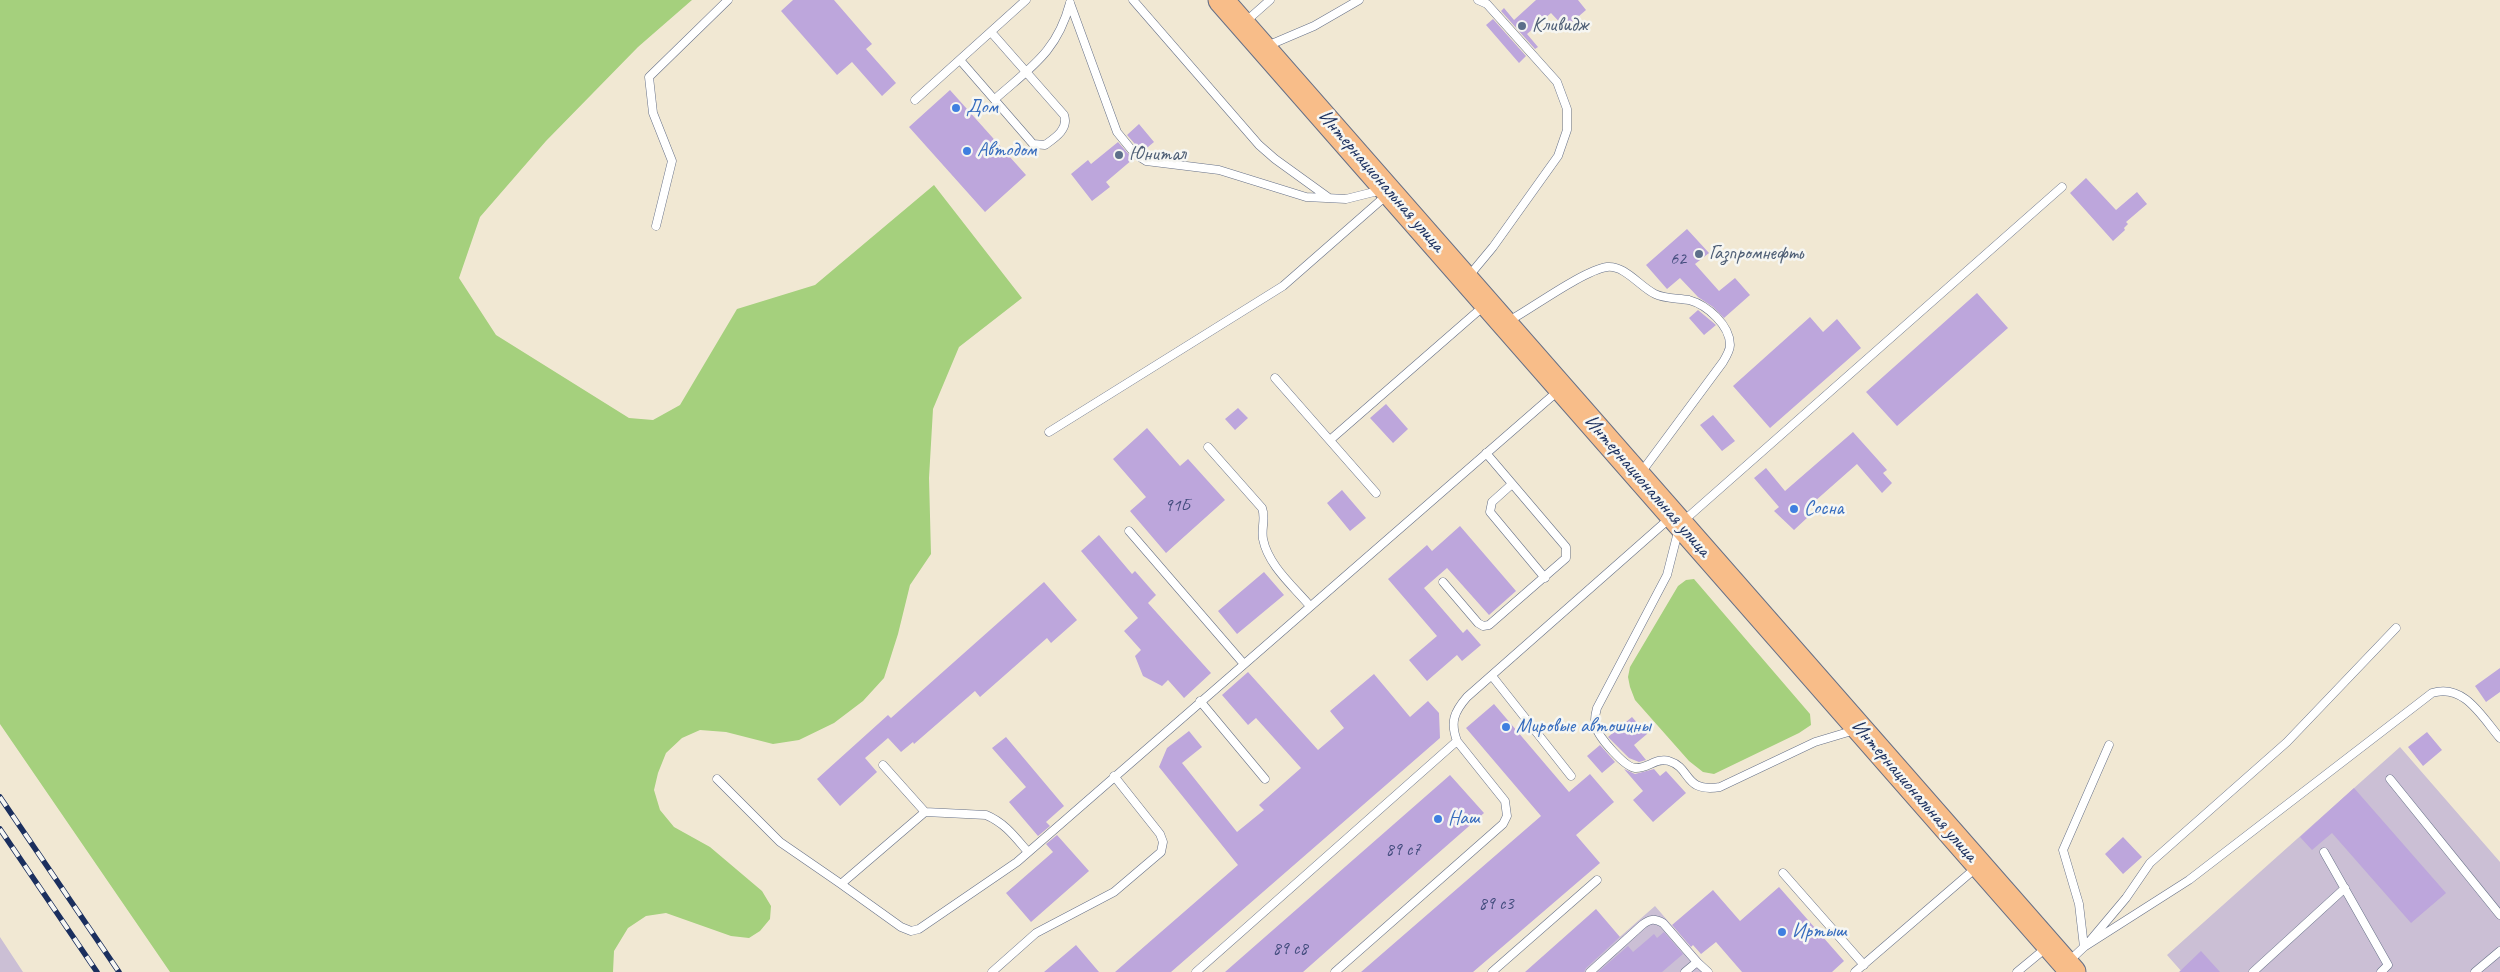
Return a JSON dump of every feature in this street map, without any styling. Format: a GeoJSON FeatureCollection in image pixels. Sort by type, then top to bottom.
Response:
{"type":"FeatureCollection","features":[{"type":"Feature","properties":{"kind":"main road","name":"Интернациональная улица"},"geometry":{"type":"LineString","coordinates":[[1221,0],[2070,968]]}},
{"type":"Feature","properties":{"kind":"lane"},"geometry":{"type":"LineString","coordinates":[[656,226],[672,160],[653,113],[648,77],[728,0]]}},
{"type":"Feature","properties":{"kind":"lane"},"geometry":{"type":"LineString","coordinates":[[915,100],[1026,0]]}},
{"type":"Feature","properties":{"kind":"lane"},"geometry":{"type":"LineString","coordinates":[[1132,0],[1259,145],[1275,159],[1331,199]]}},
{"type":"Feature","properties":{"kind":"lane"},"geometry":{"type":"LineString","coordinates":[[1242,24],[1270,0]]}},
{"type":"Feature","properties":{"kind":"lane"},"geometry":{"type":"LineString","coordinates":[[1262,47],[1314,26],[1359,0]]}},
{"type":"Feature","properties":{"kind":"lane"},"geometry":{"type":"LineString","coordinates":[[1466,278],[1493,246],[1558,156],[1567,130],[1567,109],[1557,82],[1486,4],[1478,0]]}},
{"type":"Feature","properties":{"kind":"lane"},"geometry":{"type":"LineString","coordinates":[[1071,2],[1117,132],[1135,154],[1146,161],[1219,170],[1306,197],[1346,199],[1389,190]]}},
{"type":"Feature","properties":{"kind":"lane"},"geometry":{"type":"LineString","coordinates":[[995,99],[1051,48],[1058,37],[1071,2]]}},
{"type":"Feature","properties":{"kind":"lane"},"geometry":{"type":"LineString","coordinates":[[960,60],[1033,144],[1045,145],[1063,130],[1066,120],[1064,115],[991,32]]}},
{"type":"Feature","properties":{"kind":"lane"},"geometry":{"type":"LineString","coordinates":[[1335,972],[1503,824],[1507,816],[1505,801],[1457,741],[1452,727],[1458,708],[1492,676],[1677,520],[2062,187]]}},
{"type":"Feature","properties":{"kind":"lane"},"geometry":{"type":"LineString","coordinates":[[1049,432],[1283,286],[1389,190]]}},
{"type":"Feature","properties":{"kind":"lane"},"geometry":{"type":"LineString","coordinates":[[1505,323],[1589,273],[1609,267],[1624,272],[1645,289],[1658,296],[1690,300],[1706,307],[1727,331],[1730,346],[1723,362],[1638,476]]}},
{"type":"Feature","properties":{"kind":"lane"},"geometry":{"type":"LineString","coordinates":[[1330,440],[1487,303]]}},
{"type":"Feature","properties":{"kind":"lane"},"geometry":{"type":"LineString","coordinates":[[1276,378],[1376,493]]}},
{"type":"Feature","properties":{"kind":"lane"},"geometry":{"type":"LineString","coordinates":[[717,779],[780,842],[901,927],[911,931],[919,929],[1028,852],[1561,388]]}},
{"type":"Feature","properties":{"kind":"lane"},"geometry":{"type":"LineString","coordinates":[[1208,448],[1262,508],[1264,517],[1262,538],[1270,558],[1310,606]]}},
{"type":"Feature","properties":{"kind":"lane"},"geometry":{"type":"LineString","coordinates":[[1443,582],[1483,626],[1495,622],[1566,558],[1566,547],[1486,453]]}},
{"type":"Feature","properties":{"kind":"lane"},"geometry":{"type":"LineString","coordinates":[[1512,484],[1492,502],[1490,512],[1545,578]]}},
{"type":"Feature","properties":{"kind":"lane"},"geometry":{"type":"LineString","coordinates":[[1677,520],[1667,575],[1597,708],[1595,726],[1599,736],[1628,766],[1636,768],[1667,760],[1673,763],[1696,786],[1707,789],[1720,787],[1815,742],[1859,728]]}},
{"type":"Feature","properties":{"kind":"lane"},"geometry":{"type":"LineString","coordinates":[[1129,531],[1243,663]]}},
{"type":"Feature","properties":{"kind":"lane"},"geometry":{"type":"LineString","coordinates":[[2070,968],[2084,947],[2126,898],[2150,863],[2287,742],[2396,628]]}},
{"type":"Feature","properties":{"kind":"lane"},"geometry":{"type":"LineString","coordinates":[[1492,676],[1571,776]]}},
{"type":"Feature","properties":{"kind":"lane"},"geometry":{"type":"LineString","coordinates":[[2084,947],[2189,880],[2432,693],[2442,690],[2455,692],[2471,704],[2500,738]]}},
{"type":"Feature","properties":{"kind":"lane"},"geometry":{"type":"LineString","coordinates":[[1200,701],[1265,779]]}},
{"type":"Feature","properties":{"kind":"lane"},"geometry":{"type":"LineString","coordinates":[[1196,972],[1457,741]]}},
{"type":"Feature","properties":{"kind":"lane"},"geometry":{"type":"LineString","coordinates":[[2084,947],[2079,904],[2063,850],[2109,745]]}},
{"type":"Feature","properties":{"kind":"lane"},"geometry":{"type":"LineString","coordinates":[[883,765],[925,812]]}},
{"type":"Feature","properties":{"kind":"lane"},"geometry":{"type":"LineString","coordinates":[[992,972],[1036,933],[1114,892],[1162,852],[1160,834],[1114,776]]}},
{"type":"Feature","properties":{"kind":"lane"},"geometry":{"type":"LineString","coordinates":[[2390,778],[2500,915]]}},
{"type":"Feature","properties":{"kind":"lane"},"geometry":{"type":"LineString","coordinates":[[841,884],[925,812],[986,815],[1005,825],[1028,852]]}},
{"type":"Feature","properties":{"kind":"lane"},"geometry":{"type":"LineString","coordinates":[[2324,852],[2388,965],[2394,972]]}},
{"type":"Feature","properties":{"kind":"lane"},"geometry":{"type":"LineString","coordinates":[[1855,972],[1979,865]]}},
{"type":"Feature","properties":{"kind":"lane"},"geometry":{"type":"LineString","coordinates":[[1783,873],[1864,965]]}},
{"type":"Feature","properties":{"kind":"lane"},"geometry":{"type":"LineString","coordinates":[[1492,972],[1597,880]]}},
{"type":"Feature","properties":{"kind":"lane"},"geometry":{"type":"LineString","coordinates":[[2252,972],[2345,888]]}},
{"type":"Feature","properties":{"kind":"lane"},"geometry":{"type":"LineString","coordinates":[[1590,972],[1650,920],[1657,920],[1663,924],[1708,972]]}},
{"type":"Feature","properties":{"kind":"lane"},"geometry":{"type":"LineString","coordinates":[[2017,972],[2050,945]]}},
{"type":"Feature","properties":{"kind":"lane"},"geometry":{"type":"LineString","coordinates":[[2475,972],[2500,951]]}},
{"type":"Feature","properties":{"kind":"lane"},"geometry":{"type":"LineString","coordinates":[[1685,972],[1697,962]]}},
{"type":"Feature","properties":{"kind":"lane"},"geometry":{"type":"LineString","coordinates":[[2381,972],[2388,965]]}},
{"type":"Feature","properties":{"kind":"shaded area"},"geometry":{"type":"Polygon","coordinates":[[[2400,747],[2500,862],[2500,972],[2182,972],[2167,955],[2400,747]]]}},
{"type":"Feature","properties":{"kind":"shaded area"},"geometry":{"type":"Polygon","coordinates":[[[1655,906],[1712,972],[1580,972],[1655,906]]]}},
{"type":"Feature","properties":{"kind":"shaded area"},"geometry":{"type":"Polygon","coordinates":[[[0,937],[23,972],[0,972],[0,937]]]}},
{"type":"Feature","properties":{"kind":"green space"},"geometry":{"type":"Polygon","coordinates":[[[0,0],[692,0],[638,47],[546,141],[480,217],[459,278],[496,335],[629,418],[653,420],[680,405],[737,309],[815,285],[934,185],[1022,298],[959,347],[933,409],[929,478],[931,554],[910,585],[898,634],[884,678],[863,701],[834,723],[799,740],[773,744],[726,732],[700,730],[682,738],[666,753],[654,790],[660,810],[674,827],[710,847],[762,891],[771,906],[770,919],[760,931],[749,938],[731,936],[666,913],[646,916],[628,928],[614,951],[613,972],[170,972],[0,724],[0,0]]]}},
{"type":"Feature","properties":{"kind":"green space"},"geometry":{"type":"Polygon","coordinates":[[[1694,579],[1810,714],[1811,725],[1799,733],[1714,774],[1703,772],[1689,761],[1635,700],[1628,677],[1630,667],[1678,586],[1686,580],[1694,579]]]}},
{"type":"Feature","properties":{"kind":"building"},"geometry":{"type":"Polygon","coordinates":[[[793,0],[834,0],[872,44],[866,49],[896,83],[882,96],[852,62],[837,75],[781,11],[793,0]]]}},
{"type":"Feature","properties":{"kind":"building"},"geometry":{"type":"Polygon","coordinates":[[[1536,0],[1578,0],[1586,10],[1565,28],[1551,13],[1527,34],[1538,47],[1535,49],[1501,11],[1504,8],[1514,20],[1536,0]]]}},
{"type":"Feature","properties":{"kind":"building"},"geometry":{"type":"Polygon","coordinates":[[[1493,19],[1526,56],[1519,63],[1486,25],[1493,19]]]}},
{"type":"Feature","properties":{"kind":"building","name":"Автодом"},"geometry":{"type":"Polygon","coordinates":[[[950,90],[1026,175],[985,212],[909,127],[950,90]]]}},
{"type":"Feature","properties":{"kind":"building"},"geometry":{"type":"Polygon","coordinates":[[[1139,124],[1154,142],[1142,152],[1127,135],[1139,124]]]}},
{"type":"Feature","properties":{"kind":"building"},"geometry":{"type":"Polygon","coordinates":[[[1118,142],[1133,159],[1106,182],[1110,187],[1092,201],[1071,174],[1088,160],[1091,164],[1118,142]]]}},
{"type":"Feature","properties":{"kind":"building"},"geometry":{"type":"Polygon","coordinates":[[[2086,178],[2116,210],[2137,192],[2147,204],[2126,222],[2128,224],[2124,228],[2125,230],[2113,241],[2070,193],[2086,178]]]}},
{"type":"Feature","properties":{"kind":"building"},"geometry":{"type":"Polygon","coordinates":[[[1687,229],[1709,253],[1695,264],[1719,291],[1735,278],[1750,295],[1724,318],[1713,307],[1698,297],[1680,278],[1667,289],[1646,265],[1687,229]]]}},
{"type":"Feature","properties":{"kind":"building"},"geometry":{"type":"Polygon","coordinates":[[[1977,293],[2008,328],[1897,426],[1866,392],[1977,293]]]}},
{"type":"Feature","properties":{"kind":"building"},"geometry":{"type":"Polygon","coordinates":[[[1698,310],[1716,325],[1704,335],[1689,318],[1698,310]]]}},
{"type":"Feature","properties":{"kind":"building"},"geometry":{"type":"Polygon","coordinates":[[[1810,317],[1823,332],[1837,319],[1861,348],[1770,428],[1733,386],[1810,317]]]}},
{"type":"Feature","properties":{"kind":"building"},"geometry":{"type":"Polygon","coordinates":[[[1386,404],[1408,429],[1393,443],[1370,418],[1386,404]]]}},
{"type":"Feature","properties":{"kind":"building"},"geometry":{"type":"Polygon","coordinates":[[[1238,408],[1248,418],[1235,430],[1225,419],[1238,408]]]}},
{"type":"Feature","properties":{"kind":"building"},"geometry":{"type":"Polygon","coordinates":[[[1713,415],[1735,441],[1722,451],[1700,425],[1713,415]]]}},
{"type":"Feature","properties":{"kind":"building"},"geometry":{"type":"Polygon","coordinates":[[[1147,428],[1180,466],[1188,459],[1225,500],[1166,553],[1130,511],[1146,497],[1113,459],[1147,428]]]}},
{"type":"Feature","properties":{"kind":"building"},"geometry":{"type":"Polygon","coordinates":[[[1853,432],[1887,470],[1883,473],[1892,483],[1882,493],[1857,464],[1806,509],[1804,512],[1808,517],[1794,530],[1774,511],[1779,507],[1754,478],[1766,468],[1785,491],[1853,432]]]}},
{"type":"Feature","properties":{"kind":"building"},"geometry":{"type":"Polygon","coordinates":[[[1342,490],[1366,518],[1350,531],[1327,503],[1342,490]]]}},
{"type":"Feature","properties":{"kind":"building"},"geometry":{"type":"Polygon","coordinates":[[[1460,526],[1516,591],[1489,615],[1447,568],[1424,588],[1463,633],[1467,629],[1481,645],[1462,661],[1457,655],[1427,681],[1409,660],[1437,636],[1388,579],[1427,545],[1432,551],[1460,526]]]}},
{"type":"Feature","properties":{"kind":"building"},"geometry":{"type":"Polygon","coordinates":[[[1099,535],[1132,574],[1135,571],[1156,595],[1148,603],[1211,673],[1184,698],[1168,680],[1162,686],[1143,676],[1135,656],[1141,650],[1124,631],[1138,618],[1081,551],[1099,535]]]}},
{"type":"Feature","properties":{"kind":"building"},"geometry":{"type":"Polygon","coordinates":[[[1264,572],[1284,595],[1237,634],[1218,611],[1264,572]]]}},
{"type":"Feature","properties":{"kind":"building"},"geometry":{"type":"Polygon","coordinates":[[[1044,582],[1077,620],[1051,643],[1047,638],[980,697],[975,691],[914,744],[913,742],[901,752],[888,738],[865,758],[877,772],[840,806],[817,779],[888,715],[891,718],[1044,582]]]}},
{"type":"Feature","properties":{"kind":"building"},"geometry":{"type":"Polygon","coordinates":[[[2500,668],[2500,692],[2486,702],[2475,686],[2500,668]]]}},
{"type":"Feature","properties":{"kind":"building"},"geometry":{"type":"Polygon","coordinates":[[[1248,672],[1318,750],[1344,728],[1330,711],[1374,674],[1410,717],[1428,701],[1439,713],[1440,738],[1171,972],[1115,972],[1238,865],[1159,767],[1167,748],[1189,731],[1202,747],[1182,763],[1237,832],[1264,810],[1259,805],[1301,768],[1256,718],[1248,725],[1222,695],[1248,672]]]}},
{"type":"Feature","properties":{"kind":"building"},"geometry":{"type":"Polygon","coordinates":[[[1494,704],[1569,792],[1590,774],[1614,802],[1576,835],[1600,863],[1473,972],[1361,972],[1541,816],[1466,728],[1494,704]]]}},
{"type":"Feature","properties":{"kind":"building"},"geometry":{"type":"Polygon","coordinates":[[[1632,717],[1647,734],[1634,745],[1646,760],[1639,762],[1629,758],[1608,737],[1632,717]]]}},
{"type":"Feature","properties":{"kind":"building"},"geometry":{"type":"Polygon","coordinates":[[[2427,732],[2442,750],[2423,766],[2408,747],[2427,732]]]}},
{"type":"Feature","properties":{"kind":"building"},"geometry":{"type":"Polygon","coordinates":[[[1006,737],[1064,806],[1046,822],[1050,826],[1038,836],[1009,802],[1026,787],[992,748],[1006,737]]]}},
{"type":"Feature","properties":{"kind":"building"},"geometry":{"type":"Polygon","coordinates":[[[1600,745],[1615,762],[1602,773],[1587,756],[1600,745]]]}},
{"type":"Feature","properties":{"kind":"building"},"geometry":{"type":"Polygon","coordinates":[[[1624,769],[1635,774],[1654,769],[1660,776],[1666,771],[1686,793],[1653,822],[1633,800],[1643,791],[1624,769]]]}},
{"type":"Feature","properties":{"kind":"building"},"geometry":{"type":"Polygon","coordinates":[[[1450,775],[1484,813],[1303,972],[1225,972],[1450,775]]]}},
{"type":"Feature","properties":{"kind":"building"},"geometry":{"type":"Polygon","coordinates":[[[2354,788],[2446,893],[2411,923],[2332,833],[2312,850],[2300,837],[2354,788]]]}},
{"type":"Feature","properties":{"kind":"building"},"geometry":{"type":"Polygon","coordinates":[[[1057,835],[1089,871],[1031,922],[1006,893],[1053,852],[1046,844],[1057,835]]]}},
{"type":"Feature","properties":{"kind":"building"},"geometry":{"type":"Polygon","coordinates":[[[2123,837],[2142,857],[2123,874],[2105,854],[2123,837]]]}},
{"type":"Feature","properties":{"kind":"building","name":"Иртыш"},"geometry":{"type":"Polygon","coordinates":[[[1779,887],[1844,961],[1832,972],[1742,972],[1716,942],[1701,954],[1693,945],[1691,947],[1672,925],[1713,890],[1740,921],[1779,887]]]}},
{"type":"Feature","properties":{"kind":"building"},"geometry":{"type":"Polygon","coordinates":[[[1596,909],[1620,937],[1584,972],[1525,972],[1596,909]]]}},
{"type":"Feature","properties":{"kind":"building"},"geometry":{"type":"Polygon","coordinates":[[[1664,932],[1683,954],[1662,972],[1598,972],[1628,946],[1633,952],[1654,934],[1657,938],[1664,932]]]}},
{"type":"Feature","properties":{"kind":"building"},"geometry":{"type":"Polygon","coordinates":[[[1076,945],[1099,972],[1044,972],[1076,945]]]}},
{"type":"Feature","properties":{"kind":"building"},"geometry":{"type":"Polygon","coordinates":[[[2201,951],[2220,972],[2179,972],[2201,951]]]}},
{"type":"Feature","properties":{"kind":"railway"},"geometry":{"type":"LineString","coordinates":[[0,797],[119,972]]}},
{"type":"Feature","properties":{"kind":"railway"},"geometry":{"type":"LineString","coordinates":[[0,829],[97,972]]}},
{"type":"Feature","properties":{"kind":"place","name":"Кливидж"},"geometry":{"type":"Point","coordinates":[1522,26]}},
{"type":"Feature","properties":{"kind":"place","name":"Дом"},"geometry":{"type":"Point","coordinates":[956,108]}},
{"type":"Feature","properties":{"kind":"place","name":"Автодом"},"geometry":{"type":"Point","coordinates":[967,151]}},
{"type":"Feature","properties":{"kind":"place","name":"Юнитал"},"geometry":{"type":"Point","coordinates":[1119,155]}},
{"type":"Feature","properties":{"kind":"place","name":"Газпромнефть"},"geometry":{"type":"Point","coordinates":[1699,254]}},
{"type":"Feature","properties":{"kind":"place","name":"Сосна"},"geometry":{"type":"Point","coordinates":[1794,509]}},
{"type":"Feature","properties":{"kind":"place","name":"Мировые автошины"},"geometry":{"type":"Point","coordinates":[1506,727]}},
{"type":"Feature","properties":{"kind":"place","name":"Наш"},"geometry":{"type":"Point","coordinates":[1438,819]}},
{"type":"Feature","properties":{"kind":"place","name":"Иртыш"},"geometry":{"type":"Point","coordinates":[1782,932]}}]}
